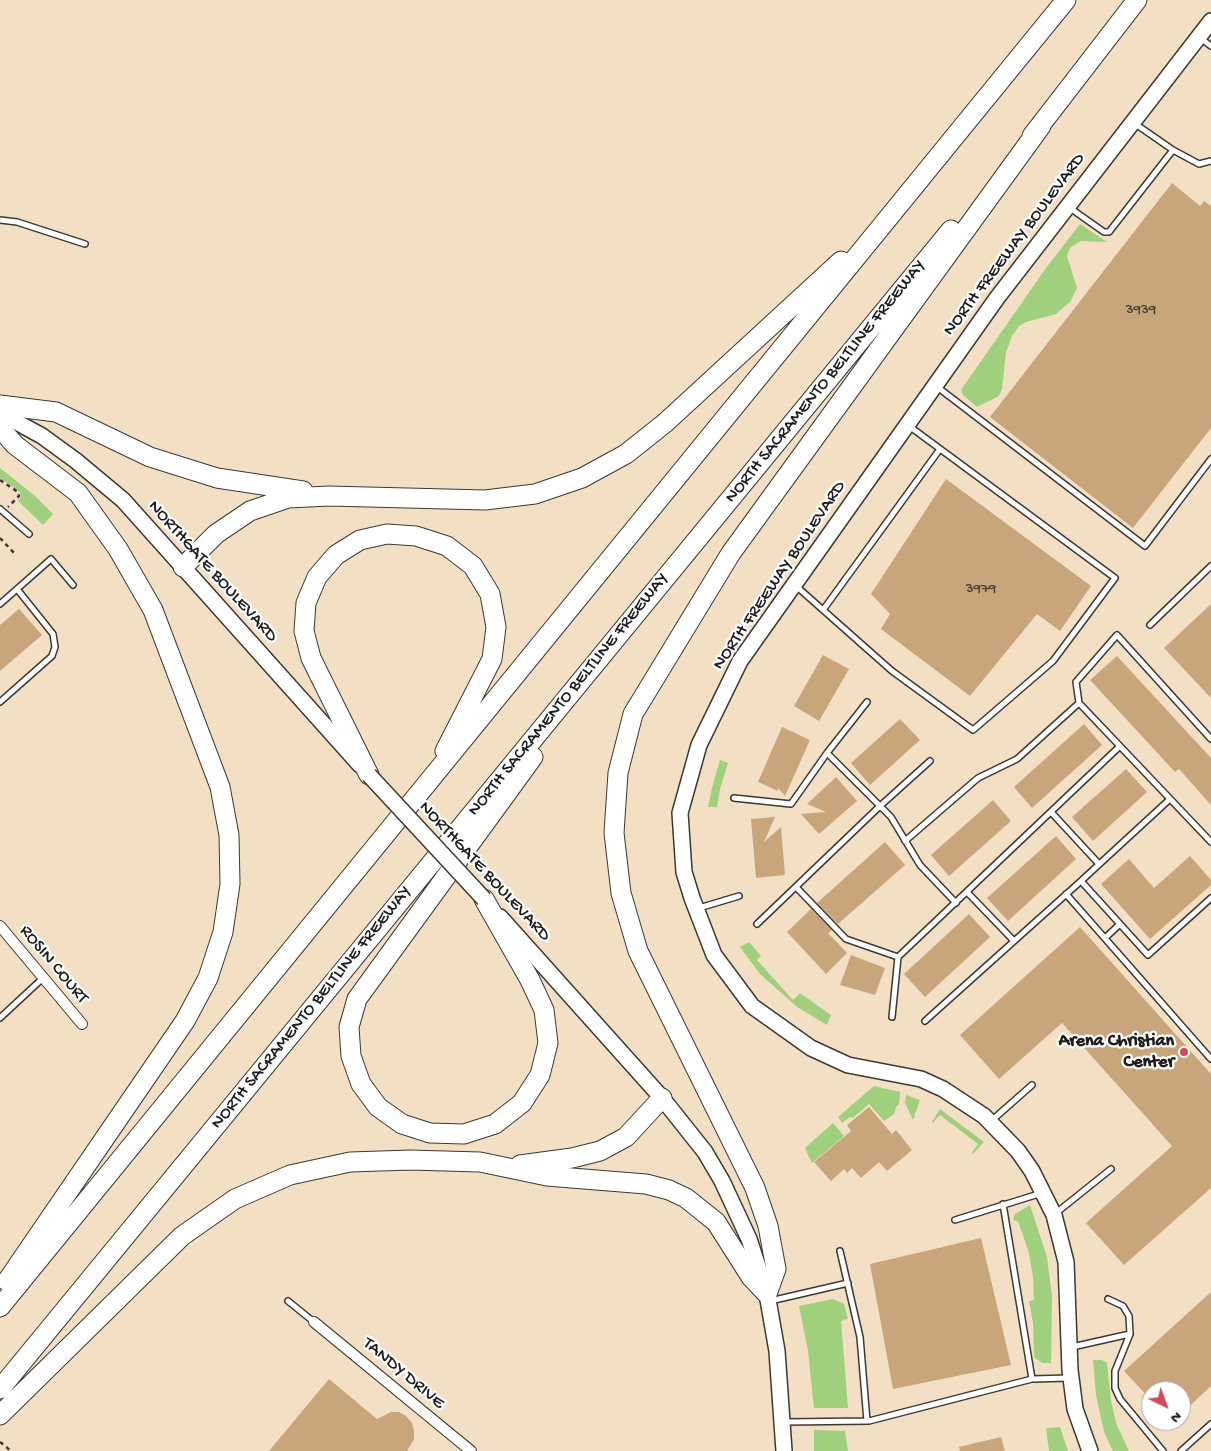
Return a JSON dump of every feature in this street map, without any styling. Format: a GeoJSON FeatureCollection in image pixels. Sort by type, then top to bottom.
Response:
{"type":"FeatureCollection","features":[{"type":"Feature","properties":{"kind":"highway"},"geometry":{"type":"LineString","coordinates":[[0,1307],[1066,0]]}},
{"type":"Feature","properties":{"kind":"highway","name":"NORTH SACRAMENTO BELTLINE FREEWAY"},"geometry":{"type":"LineString","coordinates":[[0,1389],[950,231],[1041,126],[1138,0]]}},
{"type":"Feature","properties":{"kind":"highway"},"geometry":{"type":"LineString","coordinates":[[767,1298],[776,1268],[768,1226],[755,1188],[638,951],[621,893],[614,833],[618,773],[633,714],[731,553],[1041,126]]}},
{"type":"Feature","properties":{"kind":"highway"},"geometry":{"type":"LineString","coordinates":[[183,567],[216,534],[250,511],[288,498],[329,496],[485,500],[535,494],[582,478],[626,454],[665,423],[892,214]]}},
{"type":"Feature","properties":{"kind":"highway"},"geometry":{"type":"LineString","coordinates":[[0,405],[56,412],[150,456],[217,478],[329,496]]}},
{"type":"Feature","properties":{"kind":"highway"},"geometry":{"type":"LineString","coordinates":[[0,428],[15,445],[78,493],[118,549],[153,610],[220,787],[229,835],[230,884],[220,941],[208,978],[185,1021],[0,1293]]}},
{"type":"Feature","properties":{"kind":"highway"},"geometry":{"type":"LineString","coordinates":[[369,775],[311,658],[304,631],[306,603],[317,577],[323,569],[336,555],[360,540],[387,534],[416,536],[447,546],[473,566],[490,594],[496,627],[492,659],[430,780]]}},
{"type":"Feature","properties":{"kind":"highway"},"geometry":{"type":"LineString","coordinates":[[484,899],[530,980],[544,1010],[548,1043],[540,1075],[522,1103],[495,1124],[464,1134],[430,1133],[402,1124],[386,1113],[378,1107],[361,1084],[351,1056],[349,1027],[357,998],[659,585]]}},
{"type":"Feature","properties":{"kind":"highway"},"geometry":{"type":"LineString","coordinates":[[509,1167],[572,1158],[600,1151],[626,1137],[662,1098]]}},
{"type":"Feature","properties":{"kind":"highway"},"geometry":{"type":"LineString","coordinates":[[2,1414],[182,1236],[235,1199],[290,1175],[350,1162],[480,1162],[547,1176],[646,1184],[686,1198],[716,1222],[751,1277],[767,1298]]}},
{"type":"Feature","properties":{"kind":"street","name":"NORTH FREEWAY BOULEVARD"},"geometry":{"type":"LineString","coordinates":[[1090,1451],[1075,1409],[1071,1378],[1066,1262],[1054,1215],[1044,1192],[1018,1151],[990,1122],[964,1102],[921,1079],[848,1065],[811,1048],[752,1006],[714,955],[696,909],[684,872],[680,813],[699,745],[740,661],[996,298],[1132,122],[1205,41],[1211,21]]}},
{"type":"Feature","properties":{"kind":"street","name":"NORTHGATE BOULEVARD"},"geometry":{"type":"LineString","coordinates":[[0,413],[42,436],[123,500],[662,1098],[705,1152],[722,1181],[749,1239],[767,1298],[777,1351],[784,1422],[784,1451]]}},
{"type":"Feature","properties":{"kind":"street","name":"ROSIN COURT"},"geometry":{"type":"LineString","coordinates":[[0,926],[82,1024]]}},
{"type":"Feature","properties":{"kind":"street","name":"TANDY DRIVE"},"geometry":{"type":"LineString","coordinates":[[314,1322],[471,1451]]}},
{"type":"Feature","properties":{"kind":"lane"},"geometry":{"type":"LineString","coordinates":[[1132,122],[1173,150],[1199,164],[1211,160]]}},
{"type":"Feature","properties":{"kind":"lane"},"geometry":{"type":"LineString","coordinates":[[1067,207],[1104,232],[1109,232],[1173,150]]}},
{"type":"Feature","properties":{"kind":"lane"},"geometry":{"type":"LineString","coordinates":[[0,220],[17,222],[85,244]]}},
{"type":"Feature","properties":{"kind":"lane"},"geometry":{"type":"LineString","coordinates":[[935,385],[1145,546],[1211,459]]}},
{"type":"Feature","properties":{"kind":"lane"},"geometry":{"type":"LineString","coordinates":[[794,584],[892,671],[973,730],[1053,661],[1115,578],[907,425]]}},
{"type":"Feature","properties":{"kind":"lane"},"geometry":{"type":"LineString","coordinates":[[823,610],[940,449]]}},
{"type":"Feature","properties":{"kind":"lane"},"geometry":{"type":"LineString","coordinates":[[2,511],[29,534]]}},
{"type":"Feature","properties":{"kind":"lane"},"geometry":{"type":"LineString","coordinates":[[0,604],[51,559],[73,585]]}},
{"type":"Feature","properties":{"kind":"lane"},"geometry":{"type":"LineString","coordinates":[[1150,625],[1211,566]]}},
{"type":"Feature","properties":{"kind":"lane"},"geometry":{"type":"LineString","coordinates":[[0,702],[52,656],[55,647],[53,634],[17,589]]}},
{"type":"Feature","properties":{"kind":"lane"},"geometry":{"type":"LineString","coordinates":[[1211,739],[1117,635],[1076,682],[1079,703],[1211,842]]}},
{"type":"Feature","properties":{"kind":"lane"},"geometry":{"type":"LineString","coordinates":[[734,798],[791,804],[827,753],[867,702]]}},
{"type":"Feature","properties":{"kind":"lane"},"geometry":{"type":"LineString","coordinates":[[905,841],[978,778],[1017,759],[1079,703]]}},
{"type":"Feature","properties":{"kind":"lane"},"geometry":{"type":"LineString","coordinates":[[892,1017],[898,958],[1119,747]]}},
{"type":"Feature","properties":{"kind":"lane"},"geometry":{"type":"LineString","coordinates":[[827,753],[890,817],[920,865],[956,903]]}},
{"type":"Feature","properties":{"kind":"lane"},"geometry":{"type":"LineString","coordinates":[[757,924],[880,806],[930,761]]}},
{"type":"Feature","properties":{"kind":"lane"},"geometry":{"type":"LineString","coordinates":[[925,1021],[1170,799]]}},
{"type":"Feature","properties":{"kind":"lane"},"geometry":{"type":"LineString","coordinates":[[1051,812],[1099,864]]}},
{"type":"Feature","properties":{"kind":"lane"},"geometry":{"type":"LineString","coordinates":[[1081,881],[1148,955],[1211,898]]}},
{"type":"Feature","properties":{"kind":"lane"},"geometry":{"type":"LineString","coordinates":[[796,887],[846,939],[898,958]]}},
{"type":"Feature","properties":{"kind":"lane"},"geometry":{"type":"LineString","coordinates":[[967,892],[1014,941]]}},
{"type":"Feature","properties":{"kind":"lane"},"geometry":{"type":"LineString","coordinates":[[1066,894],[1211,1059]]}},
{"type":"Feature","properties":{"kind":"lane"},"geometry":{"type":"LineString","coordinates":[[696,909],[738,896]]}},
{"type":"Feature","properties":{"kind":"lane"},"geometry":{"type":"LineString","coordinates":[[1105,938],[1120,924]]}},
{"type":"Feature","properties":{"kind":"lane"},"geometry":{"type":"LineString","coordinates":[[0,1018],[43,978]]}},
{"type":"Feature","properties":{"kind":"lane"},"geometry":{"type":"LineString","coordinates":[[990,1122],[1032,1085]]}},
{"type":"Feature","properties":{"kind":"lane"},"geometry":{"type":"LineString","coordinates":[[1054,1215],[1111,1170]]}},
{"type":"Feature","properties":{"kind":"lane"},"geometry":{"type":"LineString","coordinates":[[955,1220],[1044,1192]]}},
{"type":"Feature","properties":{"kind":"lane"},"geometry":{"type":"LineString","coordinates":[[1003,1204],[1032,1379]]}},
{"type":"Feature","properties":{"kind":"lane"},"geometry":{"type":"LineString","coordinates":[[840,1251],[860,1336],[867,1421]]}},
{"type":"Feature","properties":{"kind":"lane"},"geometry":{"type":"LineString","coordinates":[[767,1298],[848,1284]]}},
{"type":"Feature","properties":{"kind":"lane"},"geometry":{"type":"LineString","coordinates":[[1108,1298],[1123,1306],[1129,1316],[1130,1334],[1115,1371],[1115,1388],[1120,1400],[1163,1451]]}},
{"type":"Feature","properties":{"kind":"lane"},"geometry":{"type":"LineString","coordinates":[[288,1301],[314,1322]]}},
{"type":"Feature","properties":{"kind":"lane"},"geometry":{"type":"LineString","coordinates":[[1069,1347],[1130,1334]]}},
{"type":"Feature","properties":{"kind":"lane"},"geometry":{"type":"LineString","coordinates":[[784,1422],[867,1421],[1032,1379],[1071,1378]]}},
{"type":"Feature","properties":{"kind":"lane"},"geometry":{"type":"LineString","coordinates":[[1181,1451],[1211,1424]]}},
{"type":"Feature","properties":{"kind":"path"},"geometry":{"type":"LineString","coordinates":[[0,480],[18,492],[19,496],[2,511]]}},
{"type":"Feature","properties":{"kind":"path"},"geometry":{"type":"LineString","coordinates":[[0,538],[15,554]]}},
{"type":"Feature","properties":{"kind":"path"},"geometry":{"type":"LineString","coordinates":[[0,1442],[11,1451]]}},
{"type":"Feature","properties":{"kind":"green space"},"geometry":{"type":"Polygon","coordinates":[[[1080,224],[1107,242],[1081,241],[1070,248],[1067,256],[1077,288],[1070,302],[1056,314],[1026,322],[1019,326],[1012,336],[1006,352],[1002,389],[999,396],[977,407],[963,395],[961,390],[1046,268],[1080,224]]]}},
{"type":"Feature","properties":{"kind":"green space"},"geometry":{"type":"Polygon","coordinates":[[[0,468],[34,495],[53,514],[43,525],[18,501],[21,497],[20,492],[0,478],[0,468]]]}},
{"type":"Feature","properties":{"kind":"green space"},"geometry":{"type":"Polygon","coordinates":[[[720,760],[728,763],[717,807],[708,807],[713,784],[720,760]]]}},
{"type":"Feature","properties":{"kind":"green space"},"geometry":{"type":"Polygon","coordinates":[[[749,942],[761,956],[757,960],[793,1000],[800,993],[831,1015],[827,1025],[797,1007],[760,974],[740,947],[749,942]]]}},
{"type":"Feature","properties":{"kind":"green space"},"geometry":{"type":"Polygon","coordinates":[[[874,1086],[900,1092],[899,1104],[894,1114],[884,1121],[869,1104],[853,1118],[850,1117],[842,1123],[838,1117],[874,1086]]]}},
{"type":"Feature","properties":{"kind":"green space"},"geometry":{"type":"Polygon","coordinates":[[[906,1095],[920,1100],[913,1120],[905,1103],[906,1095]]]}},
{"type":"Feature","properties":{"kind":"green space"},"geometry":{"type":"Polygon","coordinates":[[[940,1109],[984,1142],[973,1154],[972,1152],[978,1144],[940,1115],[932,1122],[940,1109]]]}},
{"type":"Feature","properties":{"kind":"green space"},"geometry":{"type":"Polygon","coordinates":[[[833,1123],[844,1136],[812,1163],[805,1148],[833,1123]]]}},
{"type":"Feature","properties":{"kind":"green space"},"geometry":{"type":"Polygon","coordinates":[[[1030,1205],[1047,1257],[1052,1296],[1051,1363],[1042,1363],[1034,1357],[1033,1323],[1029,1301],[1034,1300],[1033,1277],[1029,1253],[1018,1221],[1013,1220],[1015,1214],[1030,1205]]]}},
{"type":"Feature","properties":{"kind":"green space"},"geometry":{"type":"Polygon","coordinates":[[[833,1299],[844,1304],[848,1319],[841,1321],[848,1408],[814,1408],[808,1351],[799,1306],[833,1299]]]}},
{"type":"Feature","properties":{"kind":"green space"},"geometry":{"type":"Polygon","coordinates":[[[1093,1360],[1102,1360],[1107,1363],[1111,1401],[1116,1423],[1129,1451],[1113,1451],[1104,1432],[1096,1395],[1093,1360]]]}},
{"type":"Feature","properties":{"kind":"green space"},"geometry":{"type":"Polygon","coordinates":[[[1060,1427],[1068,1451],[1049,1451],[1046,1428],[1060,1427]]]}},
{"type":"Feature","properties":{"kind":"green space"},"geometry":{"type":"Polygon","coordinates":[[[814,1430],[845,1431],[848,1451],[814,1451],[814,1430]]]}},
{"type":"Feature","properties":{"kind":"building"},"geometry":{"type":"Polygon","coordinates":[[[1172,183],[1200,206],[1204,201],[1211,206],[1211,428],[1133,528],[990,417],[1172,183]]]}},
{"type":"Feature","properties":{"kind":"building"},"geometry":{"type":"Polygon","coordinates":[[[946,479],[1091,586],[1060,631],[1037,614],[970,696],[881,629],[890,614],[871,594],[946,479]]]}},
{"type":"Feature","properties":{"kind":"building"},"geometry":{"type":"Polygon","coordinates":[[[1211,604],[1211,698],[1164,648],[1211,604]]]}},
{"type":"Feature","properties":{"kind":"building"},"geometry":{"type":"Polygon","coordinates":[[[19,609],[42,635],[0,671],[0,625],[19,609]]]}},
{"type":"Feature","properties":{"kind":"building"},"geometry":{"type":"Polygon","coordinates":[[[823,655],[849,669],[819,721],[794,706],[823,655]]]}},
{"type":"Feature","properties":{"kind":"building"},"geometry":{"type":"Polygon","coordinates":[[[1117,656],[1211,758],[1211,805],[1179,769],[1175,772],[1090,680],[1117,656]]]}},
{"type":"Feature","properties":{"kind":"building"},"geometry":{"type":"Polygon","coordinates":[[[900,719],[920,740],[870,785],[851,763],[900,719]]]}},
{"type":"Feature","properties":{"kind":"building"},"geometry":{"type":"Polygon","coordinates":[[[1084,724],[1102,745],[1032,808],[1014,787],[1084,724]]]}},
{"type":"Feature","properties":{"kind":"building"},"geometry":{"type":"Polygon","coordinates":[[[782,727],[810,740],[785,796],[778,788],[778,791],[758,782],[782,727]]]}},
{"type":"Feature","properties":{"kind":"building"},"geometry":{"type":"Polygon","coordinates":[[[1126,769],[1147,792],[1093,841],[1072,817],[1126,769]]]}},
{"type":"Feature","properties":{"kind":"building"},"geometry":{"type":"Polygon","coordinates":[[[836,777],[857,801],[819,834],[801,814],[826,812],[807,804],[836,777]]]}},
{"type":"Feature","properties":{"kind":"building"},"geometry":{"type":"Polygon","coordinates":[[[993,800],[1011,821],[949,876],[931,855],[993,800]]]}},
{"type":"Feature","properties":{"kind":"building"},"geometry":{"type":"Polygon","coordinates":[[[775,817],[764,842],[781,827],[785,875],[756,878],[751,819],[775,817]]]}},
{"type":"Feature","properties":{"kind":"building"},"geometry":{"type":"Polygon","coordinates":[[[1056,836],[1076,859],[1008,921],[987,898],[1056,836]]]}},
{"type":"Feature","properties":{"kind":"building"},"geometry":{"type":"Polygon","coordinates":[[[885,842],[905,865],[838,924],[817,903],[885,842]]]}},
{"type":"Feature","properties":{"kind":"building"},"geometry":{"type":"Polygon","coordinates":[[[1190,856],[1211,880],[1211,885],[1150,939],[1101,884],[1129,859],[1154,888],[1190,856]]]}},
{"type":"Feature","properties":{"kind":"building"},"geometry":{"type":"Polygon","coordinates":[[[811,909],[832,930],[828,933],[847,953],[826,974],[787,932],[811,909]]]}},
{"type":"Feature","properties":{"kind":"building"},"geometry":{"type":"Polygon","coordinates":[[[969,914],[990,937],[925,997],[904,974],[969,914]]]}},
{"type":"Feature","properties":{"kind":"building"},"geometry":{"type":"Polygon","coordinates":[[[1080,927],[1211,1074],[1211,1188],[1124,1265],[1086,1223],[1172,1146],[1062,1023],[999,1079],[960,1035],[1080,927]]]}},
{"type":"Feature","properties":{"kind":"building"},"geometry":{"type":"Polygon","coordinates":[[[851,955],[885,968],[875,995],[840,985],[851,955]]]}},
{"type":"Feature","properties":{"kind":"building"},"geometry":{"type":"Polygon","coordinates":[[[869,1107],[892,1134],[896,1130],[912,1150],[887,1171],[879,1162],[861,1178],[852,1168],[847,1173],[844,1169],[831,1181],[814,1162],[851,1131],[847,1125],[869,1107]]]}},
{"type":"Feature","properties":{"kind":"building"},"geometry":{"type":"Polygon","coordinates":[[[981,1238],[1011,1365],[893,1389],[870,1264],[981,1238]]]}},
{"type":"Feature","properties":{"kind":"building"},"geometry":{"type":"Polygon","coordinates":[[[1211,1292],[1211,1386],[1191,1405],[1191,1381],[1141,1381],[1141,1389],[1124,1371],[1211,1292]]]}},
{"type":"Feature","properties":{"kind":"building"},"geometry":{"type":"Polygon","coordinates":[[[329,1379],[377,1419],[391,1412],[399,1412],[406,1416],[412,1423],[414,1431],[414,1439],[407,1451],[269,1451],[329,1379]]]}},
{"type":"Feature","properties":{"kind":"building"},"geometry":{"type":"Polygon","coordinates":[[[1001,1437],[1005,1451],[960,1451],[959,1447],[1001,1437]]]}},
{"type":"Feature","properties":{"kind":"place","name":"Arena Christian Center"},"geometry":{"type":"Point","coordinates":[1184,1052]}}]}
